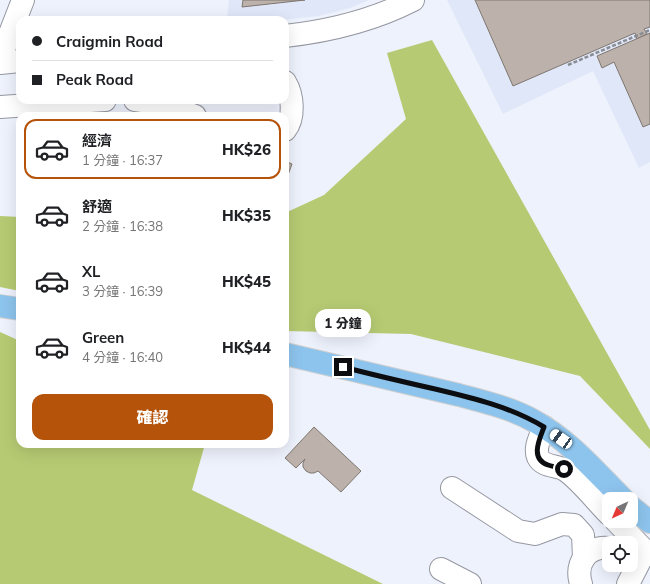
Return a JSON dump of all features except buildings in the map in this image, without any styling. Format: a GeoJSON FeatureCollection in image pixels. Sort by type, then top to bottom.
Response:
{"type":"FeatureCollection","features":[{"type":"Feature","properties":{"kind":"main road"},"geometry":{"type":"LineString","coordinates":[[0,306],[16,308]]}},
{"type":"Feature","properties":{"kind":"main road"},"geometry":{"type":"LineString","coordinates":[[289,355],[483,401],[519,414],[544,427],[574,449],[616,492]]}},
{"type":"Feature","properties":{"kind":"main road"},"geometry":{"type":"LineString","coordinates":[[638,513],[650,522]]}},
{"type":"Feature","properties":{"kind":"street"},"geometry":{"type":"LineString","coordinates":[[17,16],[23,0]]}},
{"type":"Feature","properties":{"kind":"street"},"geometry":{"type":"LineString","coordinates":[[289,35],[335,29],[366,21],[413,0]]}},
{"type":"Feature","properties":{"kind":"street"},"geometry":{"type":"LineString","coordinates":[[0,59],[16,18]]}},
{"type":"Feature","properties":{"kind":"street"},"geometry":{"type":"LineString","coordinates":[[0,62],[16,61]]}},
{"type":"Feature","properties":{"kind":"street"},"geometry":{"type":"LineString","coordinates":[[289,92],[292,114],[289,123]]}},
{"type":"Feature","properties":{"kind":"street"},"geometry":{"type":"LineString","coordinates":[[0,107],[45,104]]}},
{"type":"Feature","properties":{"kind":"street"},"geometry":{"type":"LineString","coordinates":[[154,104],[174,112]]}},
{"type":"Feature","properties":{"kind":"street"},"geometry":{"type":"LineString","coordinates":[[544,427],[537,445],[539,459],[544,463],[559,467],[570,473],[602,507]]}},
{"type":"Feature","properties":{"kind":"street"},"geometry":{"type":"LineString","coordinates":[[452,488],[518,531],[535,534],[562,524],[574,525],[583,535],[584,558],[579,571],[581,584]]}},
{"type":"Feature","properties":{"kind":"street"},"geometry":{"type":"LineString","coordinates":[[621,528],[641,557],[628,584]]}},
{"type":"Feature","properties":{"kind":"street"},"geometry":{"type":"LineString","coordinates":[[584,558],[589,553],[597,549],[602,549]]}},
{"type":"Feature","properties":{"kind":"street"},"geometry":{"type":"LineString","coordinates":[[441,569],[470,584]]}},
{"type":"Feature","properties":{"kind":"path"},"geometry":{"type":"LineString","coordinates":[[568,65],[650,30]]}},
{"type":"Feature","properties":{"kind":"shaded area"},"geometry":{"type":"Polygon","coordinates":[[[229,0],[369,0],[350,8],[319,16],[289,19],[289,16],[227,16],[229,0]]]}},
{"type":"Feature","properties":{"kind":"shaded area"},"geometry":{"type":"Polygon","coordinates":[[[447,0],[650,0],[650,162],[639,168],[593,71],[503,114],[447,0]]]}},
{"type":"Feature","properties":{"kind":"green space"},"geometry":{"type":"Polygon","coordinates":[[[432,40],[650,430],[650,449],[580,376],[411,334],[289,331],[289,211],[324,195],[406,119],[387,53],[432,40]]]}},
{"type":"Feature","properties":{"kind":"green space"},"geometry":{"type":"Polygon","coordinates":[[[0,216],[16,217],[16,290],[0,287],[0,216]]]}},
{"type":"Feature","properties":{"kind":"green space"},"geometry":{"type":"Polygon","coordinates":[[[0,332],[16,339],[16,448],[204,448],[192,490],[383,584],[0,584],[0,332]]]}},
{"type":"Feature","properties":{"kind":"route"},"geometry":{"type":"LineString","coordinates":[[343,367],[483,401],[533,420],[544,427],[537,445],[539,459],[549,465],[564,469]]}}]}
